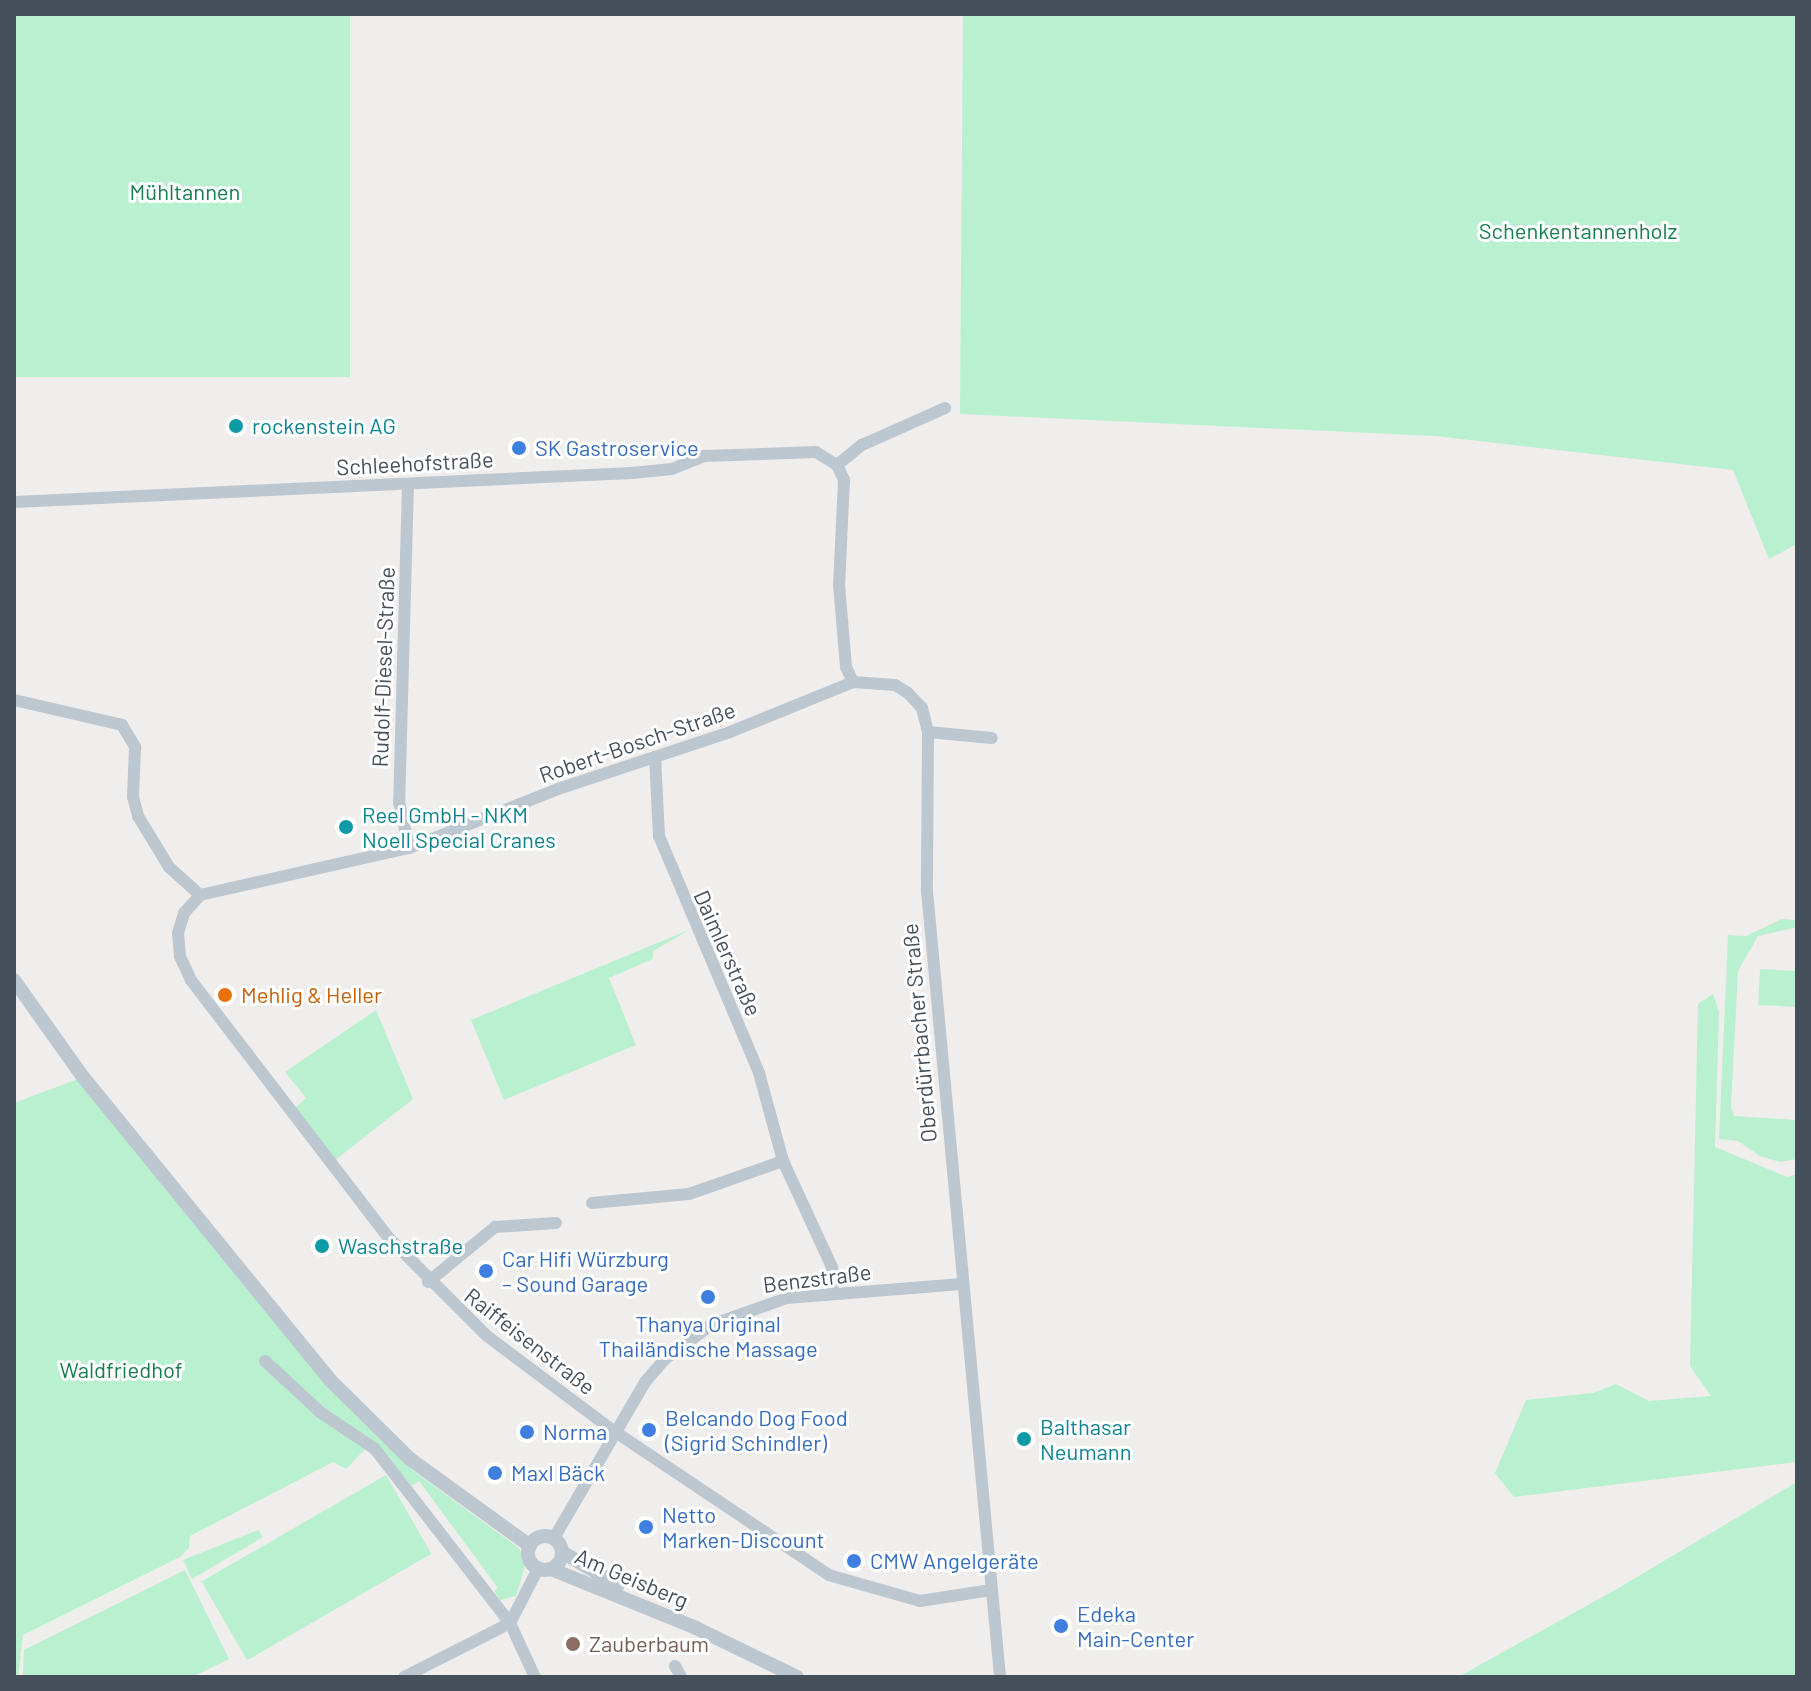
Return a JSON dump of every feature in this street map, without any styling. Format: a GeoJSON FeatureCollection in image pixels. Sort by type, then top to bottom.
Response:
{"type":"FeatureCollection","features":[{"type":"Feature","properties":{"kind":"street"},"geometry":{"type":"LineString","coordinates":[[853,682],[846,667],[839,585],[844,480],[837,465],[862,445],[945,408]]}},
{"type":"Feature","properties":{"kind":"street","name":"Schleehofstraße"},"geometry":{"type":"LineString","coordinates":[[14,502],[632,473],[672,469],[704,456],[816,452],[837,465]]}},
{"type":"Feature","properties":{"kind":"street","name":"Rudolf-Diesel-Straße"},"geometry":{"type":"LineString","coordinates":[[408,485],[399,802],[409,848]]}},
{"type":"Feature","properties":{"kind":"street","name":"Oberdürrbacher Straße"},"geometry":{"type":"LineString","coordinates":[[853,682],[895,685],[908,693],[922,708],[928,732],[927,891],[961,1284],[1000,1677]]}},
{"type":"Feature","properties":{"kind":"street","name":"Robert-Bosch-Straße"},"geometry":{"type":"LineString","coordinates":[[200,895],[409,848],[558,789],[655,757],[853,682]]}},
{"type":"Feature","properties":{"kind":"street"},"geometry":{"type":"LineString","coordinates":[[14,700],[122,725],[135,747],[133,797],[138,816],[169,867],[200,895]]}},
{"type":"Feature","properties":{"kind":"street"},"geometry":{"type":"LineString","coordinates":[[928,732],[992,738]]}},
{"type":"Feature","properties":{"kind":"street","name":"Daimlerstraße"},"geometry":{"type":"LineString","coordinates":[[655,757],[659,836],[759,1073],[783,1161],[832,1267],[833,1294]]}},
{"type":"Feature","properties":{"kind":"street","name":"Raiffeisenstraße"},"geometry":{"type":"LineString","coordinates":[[200,895],[184,913],[178,933],[180,956],[191,980],[388,1237],[428,1282],[487,1336],[615,1432],[829,1575],[920,1601],[991,1590]]}},
{"type":"Feature","properties":{"kind":"street"},"geometry":{"type":"LineString","coordinates":[[14,980],[83,1077],[330,1380],[446,1488],[530,1546]]}},
{"type":"Feature","properties":{"kind":"street"},"geometry":{"type":"LineString","coordinates":[[592,1203],[689,1194],[783,1161]]}},
{"type":"Feature","properties":{"kind":"street"},"geometry":{"type":"LineString","coordinates":[[428,1282],[495,1227],[556,1223]]}},
{"type":"Feature","properties":{"kind":"street","name":"Benzstraße"},"geometry":{"type":"LineString","coordinates":[[554,1538],[615,1432],[665,1359],[711,1325],[767,1302],[961,1284]]}},
{"type":"Feature","properties":{"kind":"street"},"geometry":{"type":"LineString","coordinates":[[265,1361],[320,1412],[375,1449],[510,1623],[535,1677]]}},
{"type":"Feature","properties":{"kind":"street"},"geometry":{"type":"LineString","coordinates":[[404,1677],[421,1673],[510,1623],[545,1569],[562,1552],[554,1538],[539,1537],[530,1546],[530,1560],[545,1569]]}},
{"type":"Feature","properties":{"kind":"street","name":"Am Geisberg"},"geometry":{"type":"LineString","coordinates":[[562,1552],[696,1628],[797,1677]]}},
{"type":"Feature","properties":{"kind":"street","name":"Am Geisberg"},"geometry":{"type":"LineString","coordinates":[[545,1569],[696,1628]]}},
{"type":"Feature","properties":{"kind":"green space","name":"Mühltannen"},"geometry":{"type":"Polygon","coordinates":[[[14,14],[350,14],[350,377],[14,377],[14,14]]]}},
{"type":"Feature","properties":{"kind":"green space","name":"Schenkentannenholz"},"geometry":{"type":"Polygon","coordinates":[[[963,14],[1797,14],[1797,544],[1769,559],[1733,470],[1435,436],[960,414],[963,14]]]}},
{"type":"Feature","properties":{"kind":"green space"},"geometry":{"type":"Polygon","coordinates":[[[1782,919],[1797,920],[1797,927],[1758,936],[1738,971],[1731,1107],[1734,1116],[1797,1120],[1797,1159],[1780,1162],[1760,1156],[1738,1141],[1719,1139],[1728,935],[1746,936],[1782,919]]]}},
{"type":"Feature","properties":{"kind":"green space"},"geometry":{"type":"Polygon","coordinates":[[[689,930],[653,951],[653,959],[609,978],[636,1045],[504,1100],[471,1020],[689,930]]]}},
{"type":"Feature","properties":{"kind":"green space"},"geometry":{"type":"Polygon","coordinates":[[[1760,969],[1797,971],[1795,1007],[1758,1005],[1760,969]]]}},
{"type":"Feature","properties":{"kind":"green space"},"geometry":{"type":"Polygon","coordinates":[[[1713,994],[1719,1012],[1715,1147],[1787,1177],[1797,1174],[1797,1462],[1514,1497],[1495,1473],[1526,1400],[1593,1393],[1616,1384],[1649,1401],[1711,1396],[1690,1366],[1698,1004],[1713,994]]]}},
{"type":"Feature","properties":{"kind":"green space"},"geometry":{"type":"Polygon","coordinates":[[[376,1010],[413,1099],[334,1161],[295,1108],[306,1098],[285,1072],[376,1010]]]}},
{"type":"Feature","properties":{"kind":"green space","name":"Waldfriedhof"},"geometry":{"type":"Polygon","coordinates":[[[78,1079],[324,1382],[412,1470],[519,1548],[525,1566],[516,1596],[500,1600],[494,1591],[498,1588],[419,1481],[412,1486],[373,1441],[346,1469],[333,1462],[190,1536],[189,1548],[180,1557],[23,1635],[18,1677],[14,1677],[14,1103],[78,1079]]]}},
{"type":"Feature","properties":{"kind":"green space"},"geometry":{"type":"Polygon","coordinates":[[[386,1475],[432,1554],[247,1660],[202,1582],[386,1475]]]}},
{"type":"Feature","properties":{"kind":"green space"},"geometry":{"type":"Polygon","coordinates":[[[1797,1482],[1797,1677],[1458,1677],[1615,1590],[1797,1482]]]}},
{"type":"Feature","properties":{"kind":"green space"},"geometry":{"type":"Polygon","coordinates":[[[258,1530],[263,1537],[192,1579],[183,1560],[258,1530]]]}},
{"type":"Feature","properties":{"kind":"green space"},"geometry":{"type":"Polygon","coordinates":[[[185,1570],[229,1659],[192,1677],[23,1677],[24,1650],[185,1570]]]}},
{"type":"Feature","properties":{"kind":"place","name":"rockenstein AG"},"geometry":{"type":"Point","coordinates":[236,426]}},
{"type":"Feature","properties":{"kind":"place","name":"SK Gastroservice"},"geometry":{"type":"Point","coordinates":[519,448]}},
{"type":"Feature","properties":{"kind":"place","name":"Reel GmbH - NKM Noell Special Cranes"},"geometry":{"type":"Point","coordinates":[346,827]}},
{"type":"Feature","properties":{"kind":"place","name":"Mehlig & Heller"},"geometry":{"type":"Point","coordinates":[225,995]}},
{"type":"Feature","properties":{"kind":"place","name":"Waschstraße"},"geometry":{"type":"Point","coordinates":[322,1246]}},
{"type":"Feature","properties":{"kind":"place","name":"Car Hifi Würzburg – Sound Garage"},"geometry":{"type":"Point","coordinates":[486,1271]}},
{"type":"Feature","properties":{"kind":"place","name":"Thanya Original Thailändische Massage"},"geometry":{"type":"Point","coordinates":[708,1297]}},
{"type":"Feature","properties":{"kind":"place","name":"Belcando Dog Food (Sigrid Schindler)"},"geometry":{"type":"Point","coordinates":[649,1430]}},
{"type":"Feature","properties":{"kind":"place","name":"Norma"},"geometry":{"type":"Point","coordinates":[527,1432]}},
{"type":"Feature","properties":{"kind":"place","name":"Balthasar Neumann"},"geometry":{"type":"Point","coordinates":[1024,1439]}},
{"type":"Feature","properties":{"kind":"place","name":"Maxl Bäck"},"geometry":{"type":"Point","coordinates":[495,1473]}},
{"type":"Feature","properties":{"kind":"place","name":"Netto Marken-Discount"},"geometry":{"type":"Point","coordinates":[646,1527]}},
{"type":"Feature","properties":{"kind":"place","name":"CMW Angelgeräte"},"geometry":{"type":"Point","coordinates":[854,1561]}},
{"type":"Feature","properties":{"kind":"place","name":"Edeka Main-Center"},"geometry":{"type":"Point","coordinates":[1061,1626]}},
{"type":"Feature","properties":{"kind":"place","name":"Zauberbaum"},"geometry":{"type":"Point","coordinates":[573,1644]}}]}
